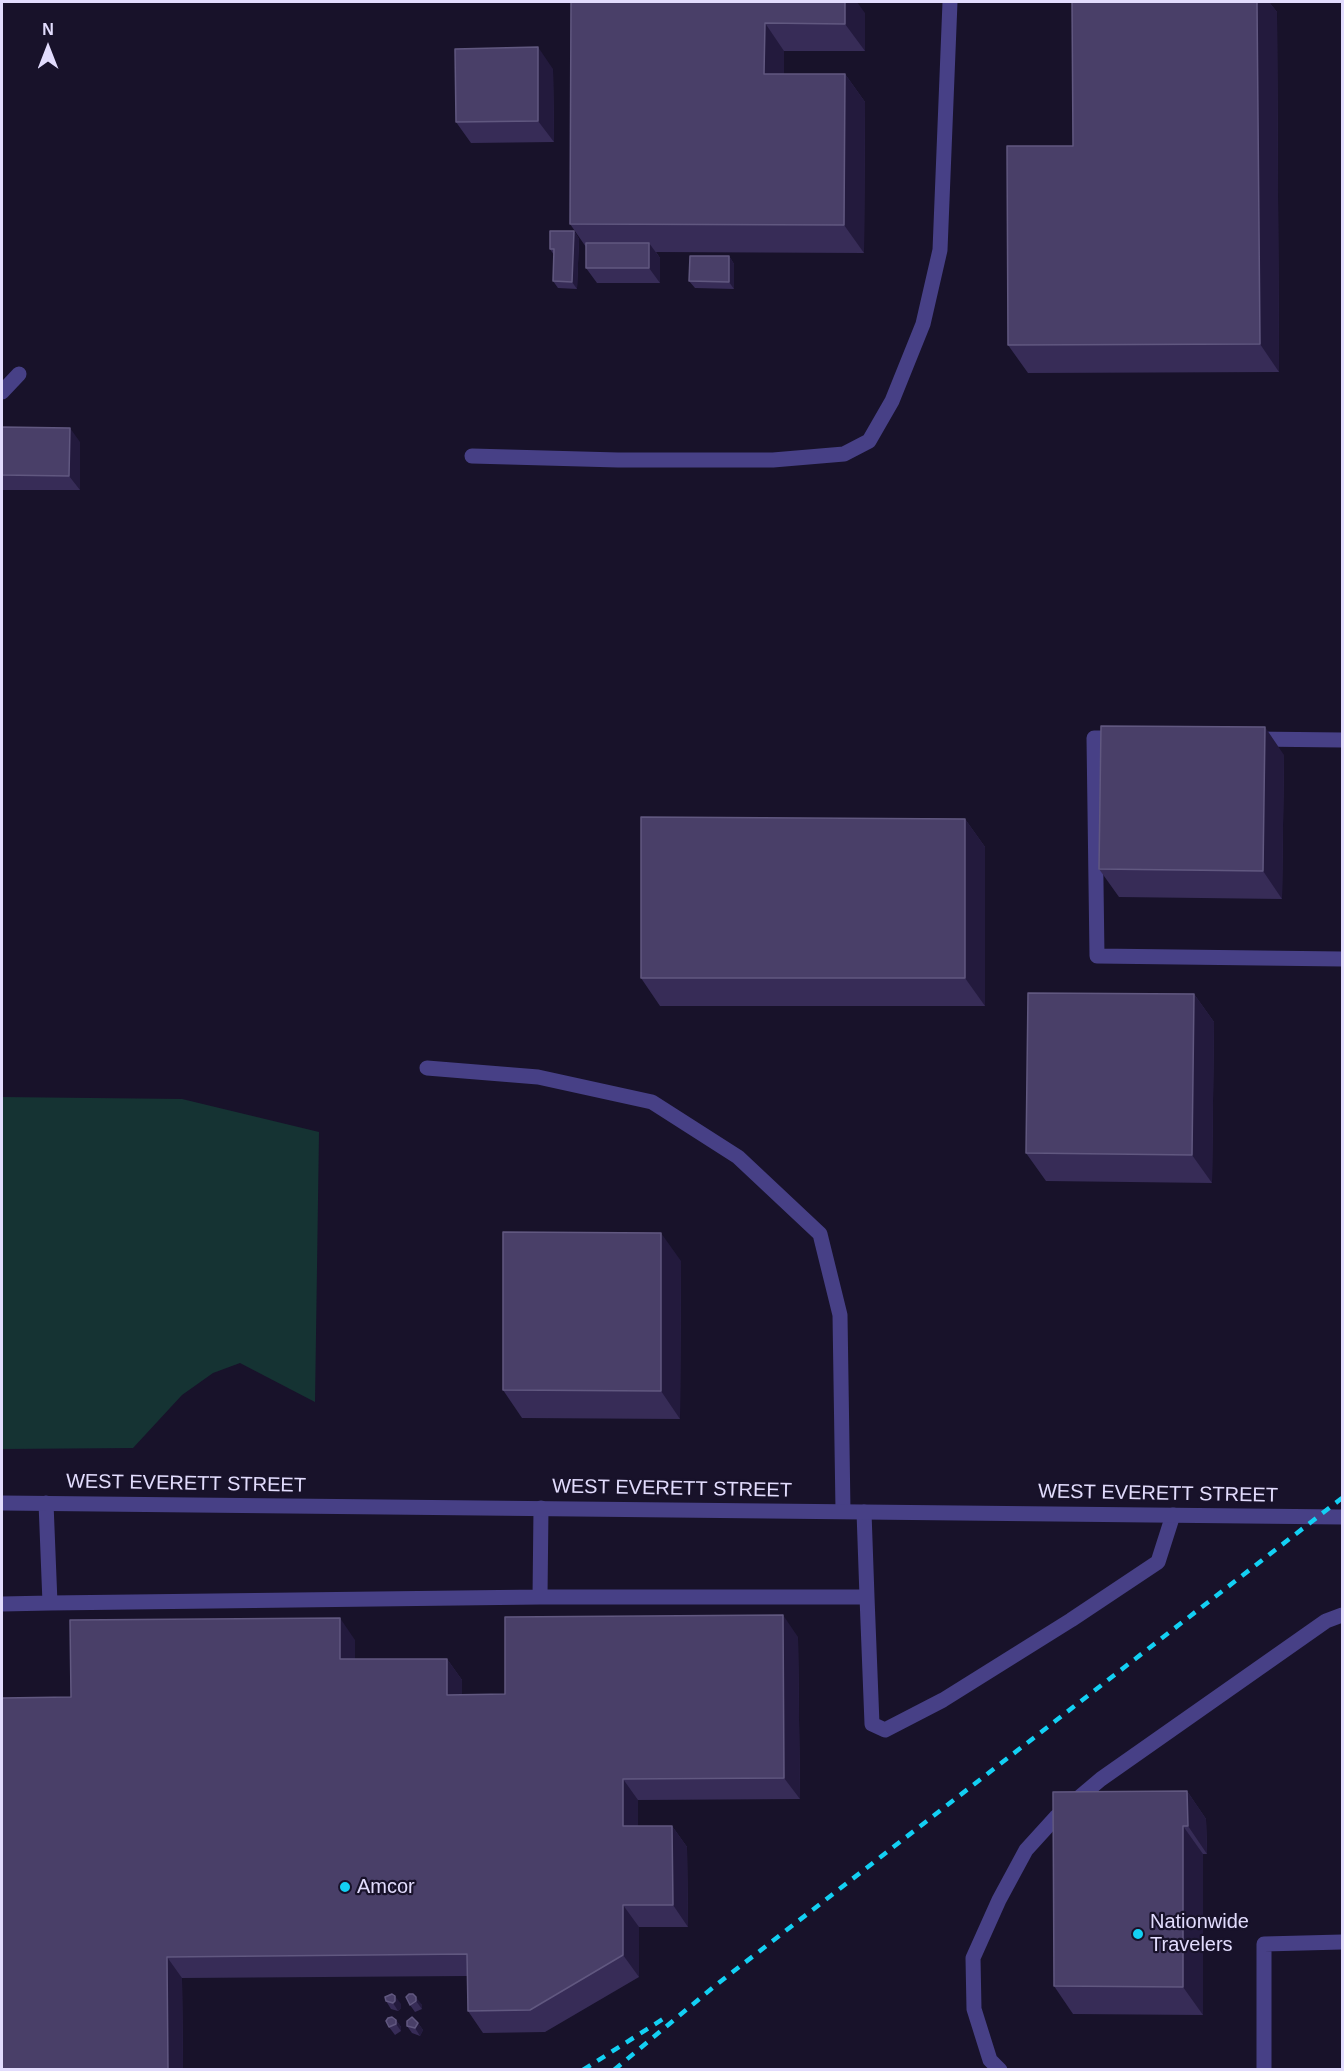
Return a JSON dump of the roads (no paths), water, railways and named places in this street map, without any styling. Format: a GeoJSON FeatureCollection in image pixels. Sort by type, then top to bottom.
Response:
{"type":"FeatureCollection","features":[{"type":"Feature","properties":{"kind":"street"},"geometry":{"type":"LineString","coordinates":[[472,456],[618,460],[773,460],[844,454],[869,441],[892,401],[923,324],[940,250],[950,2]]}},
{"type":"Feature","properties":{"kind":"street"},"geometry":{"type":"LineString","coordinates":[[2,392],[19,374]]}},
{"type":"Feature","properties":{"kind":"street"},"geometry":{"type":"LineString","coordinates":[[1141,738],[1094,738],[1097,956],[1342,958]]}},
{"type":"Feature","properties":{"kind":"street"},"geometry":{"type":"LineString","coordinates":[[1236,739],[1342,740]]}},
{"type":"Feature","properties":{"kind":"street"},"geometry":{"type":"LineString","coordinates":[[428,1068],[538,1077],[652,1102],[738,1157],[820,1234],[840,1315],[843,1511]]}},
{"type":"Feature","properties":{"kind":"street","name":"WEST EVERETT STREET"},"geometry":{"type":"LineString","coordinates":[[2,1503],[1342,1517]]}},
{"type":"Feature","properties":{"kind":"street"},"geometry":{"type":"LineString","coordinates":[[46,1503],[50,1603]]}},
{"type":"Feature","properties":{"kind":"street"},"geometry":{"type":"LineString","coordinates":[[540,1597],[541,1508]]}},
{"type":"Feature","properties":{"kind":"street"},"geometry":{"type":"LineString","coordinates":[[864,1512],[872,1724],[885,1730],[944,1700],[1158,1562],[1173,1515]]}},
{"type":"Feature","properties":{"kind":"street"},"geometry":{"type":"LineString","coordinates":[[2,1604],[540,1597],[867,1597]]}},
{"type":"Feature","properties":{"kind":"street"},"geometry":{"type":"LineString","coordinates":[[1000,2070],[990,2060],[974,2009],[973,1958],[999,1900],[1026,1850],[1056,1817],[1101,1779],[1326,1621],[1342,1615]]}},
{"type":"Feature","properties":{"kind":"street"},"geometry":{"type":"LineString","coordinates":[[1264,2070],[1263,1944],[1342,1942]]}},
{"type":"Feature","properties":{"kind":"railway"},"geometry":{"type":"LineString","coordinates":[[614,2070],[716,1985],[1342,1498]]}},
{"type":"Feature","properties":{"kind":"railway"},"geometry":{"type":"LineString","coordinates":[[583,2070],[663,2019]]}},
{"type":"Feature","properties":{"kind":"place","name":"Amcor"},"geometry":{"type":"Point","coordinates":[345,1887]}},
{"type":"Feature","properties":{"kind":"place","name":"Nationwide Travelers"},"geometry":{"type":"Point","coordinates":[1138,1934]}}]}
